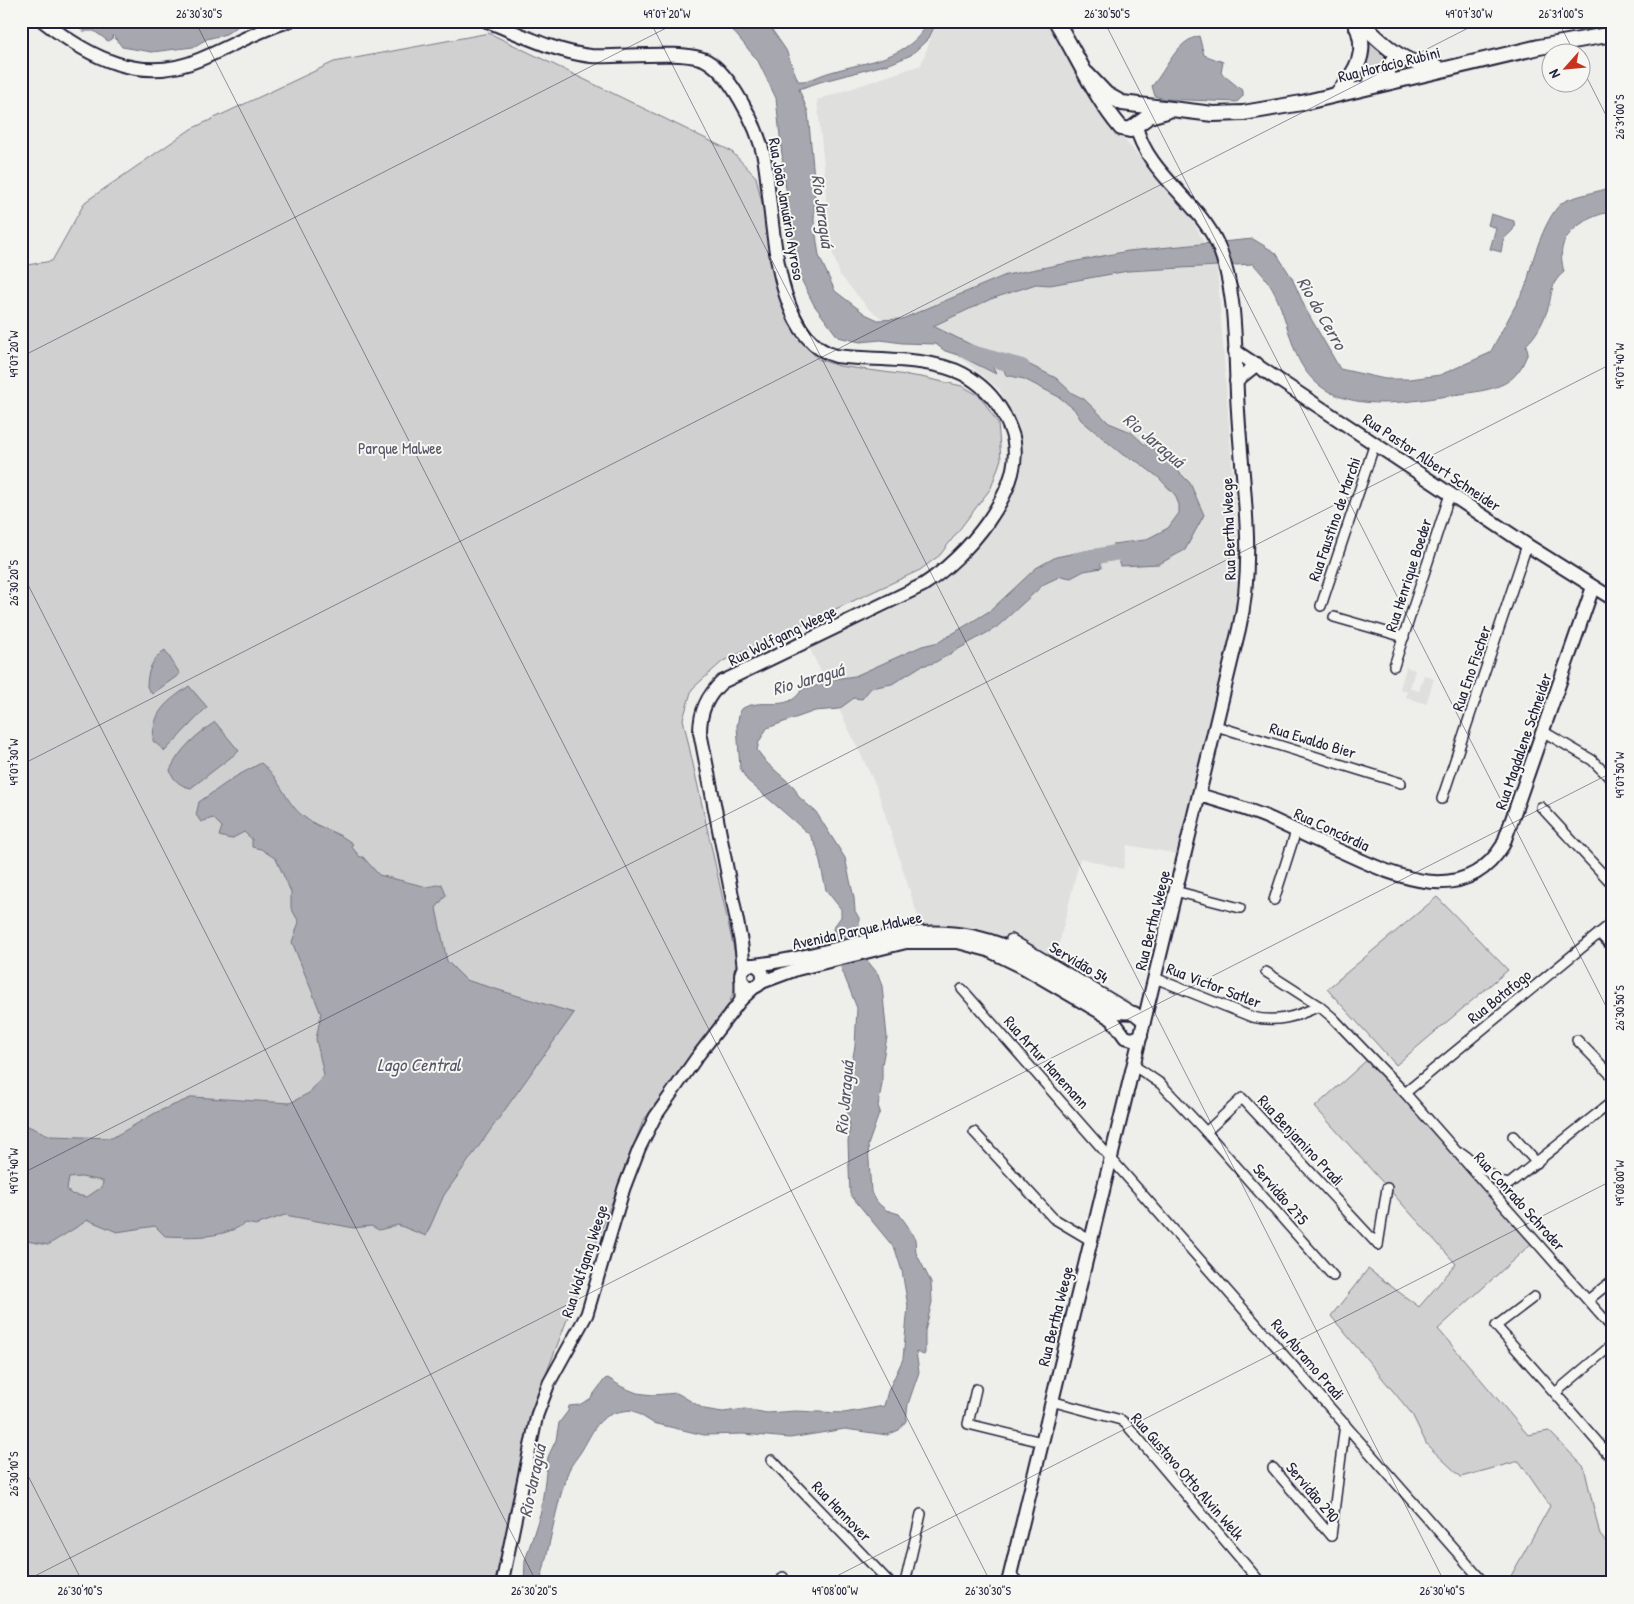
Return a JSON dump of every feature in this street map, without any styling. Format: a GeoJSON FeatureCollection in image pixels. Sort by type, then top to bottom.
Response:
{"type":"FeatureCollection","features":[{"type":"Feature","properties":{"kind":"main road"},"geometry":{"type":"LineString","coordinates":[[43,21],[64,38],[89,52],[124,67],[146,70],[185,65],[289,21]]}},
{"type":"Feature","properties":{"kind":"main road","name":"Rua João Januário Ayroso"},"geometry":{"type":"LineString","coordinates":[[487,21],[564,50],[590,56],[667,55],[706,60],[717,68],[742,101],[758,137],[764,157],[779,274],[793,314],[804,336],[819,349],[836,356],[940,366],[961,373],[976,382],[996,401],[1008,424]]}},
{"type":"Feature","properties":{"kind":"main road"},"geometry":{"type":"LineString","coordinates":[[1056,21],[1087,74],[1094,90],[1120,127]]}},
{"type":"Feature","properties":{"kind":"main road"},"geometry":{"type":"LineString","coordinates":[[1341,93],[1362,55],[1362,44],[1354,21]]}},
{"type":"Feature","properties":{"kind":"main road"},"geometry":{"type":"LineString","coordinates":[[1359,21],[1396,54],[1413,63],[1448,68]]}},
{"type":"Feature","properties":{"kind":"main road","name":"Rua Horácio Rubini"},"geometry":{"type":"LineString","coordinates":[[1087,74],[1116,101],[1213,114],[1243,113],[1275,109],[1539,47],[1613,34]]}},
{"type":"Feature","properties":{"kind":"main road"},"geometry":{"type":"LineString","coordinates":[[1341,93],[1381,77],[1388,71],[1396,54]]}},
{"type":"Feature","properties":{"kind":"main road","name":"Rua Horácio Rubini"},"geometry":{"type":"LineString","coordinates":[[1136,126],[1149,116],[1172,110]]}},
{"type":"Feature","properties":{"kind":"main road"},"geometry":{"type":"LineString","coordinates":[[1120,127],[1119,115],[1126,111],[1134,114],[1136,126]]}},
{"type":"Feature","properties":{"kind":"main road","name":"Rua Bertha Weege"},"geometry":{"type":"LineString","coordinates":[[1013,1580],[1051,1401],[1216,726],[1243,612],[1248,580],[1235,350],[1229,282],[1224,262],[1209,230],[1154,162],[1142,142],[1136,126]]}},
{"type":"Feature","properties":{"kind":"main road","name":"Rua Bertha Weege"},"geometry":{"type":"LineString","coordinates":[[1120,127],[1140,151],[1154,162]]}},
{"type":"Feature","properties":{"kind":"main road","name":"Rua Pastor Albert Schneider"},"geometry":{"type":"LineString","coordinates":[[1235,350],[1527,546],[1613,599]]}},
{"type":"Feature","properties":{"kind":"main road"},"geometry":{"type":"LineString","coordinates":[[1236,381],[1257,364]]}},
{"type":"Feature","properties":{"kind":"main road","name":"Rua Wolfgang Weege"},"geometry":{"type":"LineString","coordinates":[[748,968],[741,942],[700,732],[700,722],[706,701],[722,682],[923,585],[948,567],[999,507],[1012,478],[1014,438],[1008,424]]}},
{"type":"Feature","properties":{"kind":"main road","name":"Rua Magdalene Schneider"},"geometry":{"type":"LineString","coordinates":[[1454,881],[1482,870],[1495,859],[1503,845],[1593,587]]}},
{"type":"Feature","properties":{"kind":"main road","name":"Rua Concórdia"},"geometry":{"type":"LineString","coordinates":[[1199,794],[1256,813],[1395,874],[1432,882],[1454,881]]}},
{"type":"Feature","properties":{"kind":"main road","name":"Avenida Parque Malwee"},"geometry":{"type":"LineString","coordinates":[[748,968],[818,958],[870,946],[913,932],[932,931],[969,934],[1021,954],[1118,1012],[1129,1012]]}},
{"type":"Feature","properties":{"kind":"main road","name":"Avenida Parque Malwee"},"geometry":{"type":"LineString","coordinates":[[870,946],[920,940],[971,944],[1017,963],[1112,1019],[1117,1025]]}},
{"type":"Feature","properties":{"kind":"main road","name":"Avenida Parque Malwee"},"geometry":{"type":"LineString","coordinates":[[759,984],[818,958]]}},
{"type":"Feature","properties":{"kind":"main road"},"geometry":{"type":"LineString","coordinates":[[748,968],[763,972],[759,984],[746,985],[748,968]]}},
{"type":"Feature","properties":{"kind":"main road"},"geometry":{"type":"LineString","coordinates":[[1134,1061],[1134,1048],[1128,1038],[1121,1033],[1117,1025],[1119,1020],[1150,997]]}},
{"type":"Feature","properties":{"kind":"main road"},"geometry":{"type":"LineString","coordinates":[[1129,1012],[1138,1014],[1144,1021]]}},
{"type":"Feature","properties":{"kind":"main road"},"geometry":{"type":"LineString","coordinates":[[1128,1038],[1141,1036]]}},
{"type":"Feature","properties":{"kind":"street","name":"Rua Faustino de Marchi"},"geometry":{"type":"LineString","coordinates":[[1321,606],[1375,443]]}},
{"type":"Feature","properties":{"kind":"street","name":"Rua Henrique Boeder"},"geometry":{"type":"LineString","coordinates":[[1394,666],[1450,494]]}},
{"type":"Feature","properties":{"kind":"street","name":"Rua Eno Fischer"},"geometry":{"type":"LineString","coordinates":[[1442,799],[1527,546]]}},
{"type":"Feature","properties":{"kind":"street"},"geometry":{"type":"LineString","coordinates":[[1334,617],[1404,636]]}},
{"type":"Feature","properties":{"kind":"street","name":"Rua Ewaldo Bier"},"geometry":{"type":"LineString","coordinates":[[1216,726],[1401,782]]}},
{"type":"Feature","properties":{"kind":"street"},"geometry":{"type":"LineString","coordinates":[[1544,732],[1592,760],[1613,781]]}},
{"type":"Feature","properties":{"kind":"street"},"geometry":{"type":"LineString","coordinates":[[1541,807],[1613,885]]}},
{"type":"Feature","properties":{"kind":"street"},"geometry":{"type":"LineString","coordinates":[[1274,900],[1296,831]]}},
{"type":"Feature","properties":{"kind":"street"},"geometry":{"type":"LineString","coordinates":[[1176,891],[1240,908]]}},
{"type":"Feature","properties":{"kind":"street","name":"Rua Botafogo"},"geometry":{"type":"LineString","coordinates":[[1405,1093],[1613,922]]}},
{"type":"Feature","properties":{"kind":"street"},"geometry":{"type":"LineString","coordinates":[[1599,933],[1613,948]]}},
{"type":"Feature","properties":{"kind":"street","name":"Servidão 54"},"geometry":{"type":"LineString","coordinates":[[1011,940],[1129,1012]]}},
{"type":"Feature","properties":{"kind":"street","name":"Rua Wolfgang Weege"},"geometry":{"type":"LineString","coordinates":[[741,1000],[748,968]]}},
{"type":"Feature","properties":{"kind":"street"},"geometry":{"type":"LineString","coordinates":[[1266,972],[1319,1006],[1332,1017],[1405,1093]]}},
{"type":"Feature","properties":{"kind":"street","name":"Rua Victor Satler"},"geometry":{"type":"LineString","coordinates":[[1155,978],[1252,1017],[1265,1020],[1290,1018],[1319,1006]]}},
{"type":"Feature","properties":{"kind":"street","name":"Rua Wolfgang Weege"},"geometry":{"type":"LineString","coordinates":[[502,1583],[505,1577],[537,1415],[549,1383],[587,1314],[624,1188],[639,1150],[655,1117],[741,1000],[759,984]]}},
{"type":"Feature","properties":{"kind":"street","name":"Rua Artur Hanemann"},"geometry":{"type":"LineString","coordinates":[[962,989],[1110,1156]]}},
{"type":"Feature","properties":{"kind":"street"},"geometry":{"type":"LineString","coordinates":[[1578,1040],[1613,1077]]}},
{"type":"Feature","properties":{"kind":"street"},"geometry":{"type":"LineString","coordinates":[[1134,1061],[1161,1084],[1206,1132]]}},
{"type":"Feature","properties":{"kind":"street","name":"Rua Conrado Schroder"},"geometry":{"type":"LineString","coordinates":[[1405,1093],[1613,1329]]}},
{"type":"Feature","properties":{"kind":"street","name":"Rua Benjamino Pradi"},"geometry":{"type":"LineString","coordinates":[[1206,1132],[1242,1098],[1378,1245],[1388,1188]]}},
{"type":"Feature","properties":{"kind":"street"},"geometry":{"type":"LineString","coordinates":[[1448,1143],[1501,1182],[1510,1184],[1613,1101]]}},
{"type":"Feature","properties":{"kind":"street"},"geometry":{"type":"LineString","coordinates":[[974,1132],[1053,1218],[1090,1240]]}},
{"type":"Feature","properties":{"kind":"street","name":"Servidão 275"},"geometry":{"type":"LineString","coordinates":[[1206,1132],[1333,1276]]}},
{"type":"Feature","properties":{"kind":"street"},"geometry":{"type":"LineString","coordinates":[[1513,1136],[1537,1163]]}},
{"type":"Feature","properties":{"kind":"street","name":"Rua Abramo Pradi"},"geometry":{"type":"LineString","coordinates":[[1110,1156],[1484,1583]]}},
{"type":"Feature","properties":{"kind":"street"},"geometry":{"type":"LineString","coordinates":[[1588,1300],[1613,1280]]}},
{"type":"Feature","properties":{"kind":"street"},"geometry":{"type":"LineString","coordinates":[[1534,1297],[1496,1326],[1613,1460]]}},
{"type":"Feature","properties":{"kind":"street"},"geometry":{"type":"LineString","coordinates":[[1555,1394],[1613,1344]]}},
{"type":"Feature","properties":{"kind":"street"},"geometry":{"type":"LineString","coordinates":[[976,1389],[968,1424],[1042,1442]]}},
{"type":"Feature","properties":{"kind":"street","name":"Rua Gustavo Otto Alvin Welk"},"geometry":{"type":"LineString","coordinates":[[1051,1401],[1121,1420],[1126,1424],[1262,1583]]}},
{"type":"Feature","properties":{"kind":"street","name":"Servidão 290"},"geometry":{"type":"LineString","coordinates":[[1273,1468],[1331,1536],[1345,1424]]}},
{"type":"Feature","properties":{"kind":"street","name":"Rua Hannover"},"geometry":{"type":"LineString","coordinates":[[772,1460],[890,1583]]}},
{"type":"Feature","properties":{"kind":"street"},"geometry":{"type":"LineString","coordinates":[[905,1583],[922,1514]]}},
{"type":"Feature","properties":{"kind":"shaded area"},"geometry":{"type":"Polygon","coordinates":[[[937,21],[1045,21],[1100,111],[1192,219],[1216,266],[1218,278],[1242,601],[1179,854],[1127,845],[1123,869],[1080,858],[1054,965],[1016,944],[973,927],[922,929],[876,786],[808,645],[870,621],[936,586],[973,554],[1014,491],[1019,467],[1020,429],[999,389],[962,359],[884,320],[869,309],[840,275],[829,243],[817,100],[921,65],[937,21]]]}},
{"type":"Feature","properties":{"kind":"shaded area"},"geometry":{"type":"Polygon","coordinates":[[[1406,667],[1415,670],[1410,688],[1419,691],[1424,675],[1434,679],[1426,704],[1406,697],[1407,692],[1400,689],[1406,667]]]}},
{"type":"Feature","properties":{"kind":"green space","name":"Parque Malwee"},"geometry":{"type":"Polygon","coordinates":[[[489,33],[731,151],[756,177],[787,313],[800,340],[818,359],[839,366],[921,377],[962,386],[980,396],[998,423],[1001,459],[991,488],[940,555],[920,570],[723,661],[692,689],[683,719],[737,963],[736,985],[729,1004],[643,1121],[545,1377],[507,1583],[21,1583],[21,266],[52,261],[85,202],[191,129],[334,62],[489,33]]]}},
{"type":"Feature","properties":{"kind":"green space"},"geometry":{"type":"Polygon","coordinates":[[[1367,33],[1389,55],[1387,67],[1361,76],[1368,55],[1367,33]]]}},
{"type":"Feature","properties":{"kind":"green space"},"geometry":{"type":"Polygon","coordinates":[[[1437,897],[1508,970],[1396,1065],[1327,989],[1437,897]]]}},
{"type":"Feature","properties":{"kind":"green space"},"geometry":{"type":"Polygon","coordinates":[[[1368,1059],[1533,1242],[1438,1329],[1528,1435],[1549,1431],[1584,1467],[1600,1535],[1613,1550],[1613,1583],[1507,1583],[1550,1506],[1519,1461],[1461,1477],[1427,1445],[1412,1414],[1331,1316],[1368,1269],[1419,1307],[1456,1264],[1315,1107],[1368,1059]]]}},
{"type":"Feature","properties":{"kind":"water"},"geometry":{"type":"Polygon","coordinates":[[[72,21],[121,21],[153,25],[190,21],[246,21],[226,34],[207,39],[193,47],[152,52],[122,47],[113,35],[112,39],[108,41],[94,31],[83,31],[72,21]]]}},
{"type":"Feature","properties":{"kind":"water"},"geometry":{"type":"Polygon","coordinates":[[[725,21],[766,21],[786,50],[798,81],[802,81],[887,57],[911,43],[921,34],[929,21],[937,21],[929,38],[911,55],[892,63],[799,89],[808,112],[815,189],[814,221],[819,256],[835,291],[865,314],[878,320],[902,319],[1006,275],[1128,251],[1253,239],[1276,253],[1292,278],[1306,310],[1340,369],[1385,379],[1410,379],[1440,375],[1490,353],[1527,284],[1540,239],[1558,206],[1570,199],[1613,187],[1613,212],[1591,218],[1577,227],[1566,238],[1562,251],[1564,272],[1559,276],[1554,285],[1541,325],[1526,345],[1528,353],[1522,366],[1511,379],[1494,388],[1402,402],[1358,401],[1338,396],[1320,386],[1305,370],[1294,348],[1275,293],[1253,264],[1128,271],[1050,285],[1036,284],[991,299],[933,326],[986,352],[996,374],[958,355],[945,351],[936,344],[881,340],[860,342],[838,337],[814,305],[800,277],[790,237],[788,199],[776,98],[758,61],[725,21]]]}},
{"type":"Feature","properties":{"kind":"water"},"geometry":{"type":"Polygon","coordinates":[[[1199,36],[1204,55],[1223,62],[1221,73],[1243,91],[1243,96],[1237,102],[1164,99],[1155,96],[1152,86],[1172,56],[1184,44],[1199,36]]]}},
{"type":"Feature","properties":{"kind":"water"},"geometry":{"type":"Polygon","coordinates":[[[1491,214],[1514,221],[1512,232],[1502,243],[1501,252],[1490,249],[1496,228],[1488,225],[1491,214]]]}},
{"type":"Feature","properties":{"kind":"water"},"geometry":{"type":"Polygon","coordinates":[[[998,356],[1007,361],[1028,364],[1056,378],[1072,393],[1084,399],[1109,423],[1131,432],[1144,444],[1156,449],[1190,483],[1204,515],[1185,550],[1159,564],[1121,566],[1113,544],[1145,540],[1168,528],[1179,513],[1179,505],[1175,495],[1158,477],[1138,462],[1123,455],[1081,420],[1074,409],[1059,397],[1024,379],[1006,375],[998,356]]]}},
{"type":"Feature","properties":{"kind":"water"},"geometry":{"type":"Polygon","coordinates":[[[1095,549],[1102,568],[1084,571],[1071,578],[1061,576],[1044,584],[997,627],[934,663],[921,666],[892,684],[871,688],[862,699],[854,698],[839,709],[815,711],[767,728],[757,750],[767,763],[794,787],[799,797],[816,812],[845,858],[855,911],[859,918],[859,935],[835,942],[833,928],[841,917],[841,909],[826,890],[817,848],[810,835],[747,780],[740,768],[737,726],[740,710],[757,704],[789,701],[796,697],[802,689],[816,686],[829,677],[834,679],[855,676],[922,646],[939,642],[991,610],[1036,568],[1056,557],[1095,549]]]}},
{"type":"Feature","properties":{"kind":"water"},"geometry":{"type":"Polygon","coordinates":[[[165,650],[180,674],[152,694],[147,687],[149,671],[160,653],[165,650]]]}},
{"type":"Feature","properties":{"kind":"water"},"geometry":{"type":"Polygon","coordinates":[[[189,686],[207,707],[165,751],[153,741],[155,722],[162,708],[189,686]]]}},
{"type":"Feature","properties":{"kind":"water"},"geometry":{"type":"Polygon","coordinates":[[[215,722],[239,751],[191,788],[180,784],[171,774],[170,770],[174,762],[189,743],[215,722]]]}},
{"type":"Feature","properties":{"kind":"water","name":"Lago Central"},"geometry":{"type":"Polygon","coordinates":[[[261,763],[273,775],[297,811],[316,825],[342,836],[353,844],[351,846],[360,857],[363,857],[379,875],[427,887],[442,884],[446,895],[436,908],[447,961],[466,980],[574,1013],[444,1195],[426,1236],[398,1225],[379,1230],[371,1226],[354,1228],[285,1215],[256,1225],[246,1223],[227,1232],[197,1237],[165,1236],[155,1226],[117,1232],[88,1220],[48,1245],[21,1240],[21,1123],[51,1136],[112,1138],[157,1112],[193,1097],[290,1103],[309,1093],[324,1075],[316,1039],[321,1014],[292,942],[299,922],[291,908],[291,892],[276,859],[261,849],[252,847],[252,839],[244,832],[231,839],[219,836],[222,827],[213,818],[201,822],[196,815],[199,802],[235,777],[261,763]],[[81,1177],[69,1178],[67,1189],[71,1194],[87,1197],[102,1187],[103,1181],[81,1177]]]}},
{"type":"Feature","properties":{"kind":"water"},"geometry":{"type":"Polygon","coordinates":[[[866,959],[878,974],[882,986],[887,1037],[878,1106],[880,1111],[868,1145],[871,1192],[878,1203],[886,1210],[899,1214],[907,1225],[915,1239],[916,1253],[931,1282],[932,1302],[925,1331],[925,1353],[924,1355],[916,1352],[919,1372],[908,1404],[906,1421],[899,1430],[887,1435],[845,1429],[790,1438],[743,1434],[704,1435],[653,1423],[632,1410],[612,1414],[605,1417],[595,1427],[568,1472],[540,1583],[524,1583],[525,1561],[541,1511],[548,1457],[556,1440],[559,1423],[568,1411],[569,1406],[579,1405],[590,1399],[605,1379],[608,1378],[622,1387],[637,1393],[653,1395],[677,1393],[704,1409],[723,1412],[745,1409],[767,1413],[795,1411],[844,1413],[884,1406],[888,1391],[903,1359],[908,1306],[902,1271],[895,1249],[850,1194],[848,1142],[850,1126],[847,1108],[849,1078],[855,1046],[857,1008],[840,965],[866,959]]]}},
{"type":"Feature","properties":{"kind":"waterway","name":"Rio Jaraguá"},"geometry":{"type":"LineString","coordinates":[[968,352],[1022,367]]}},
{"type":"Feature","properties":{"kind":"waterway","name":"Rio Jaraguá"},"geometry":{"type":"LineString","coordinates":[[1077,560],[1136,549]]}},
{"type":"Feature","properties":{"kind":"water label","name":"Rio do Cerro"},"geometry":{"type":"Point","coordinates":[1322,313]}}]}
